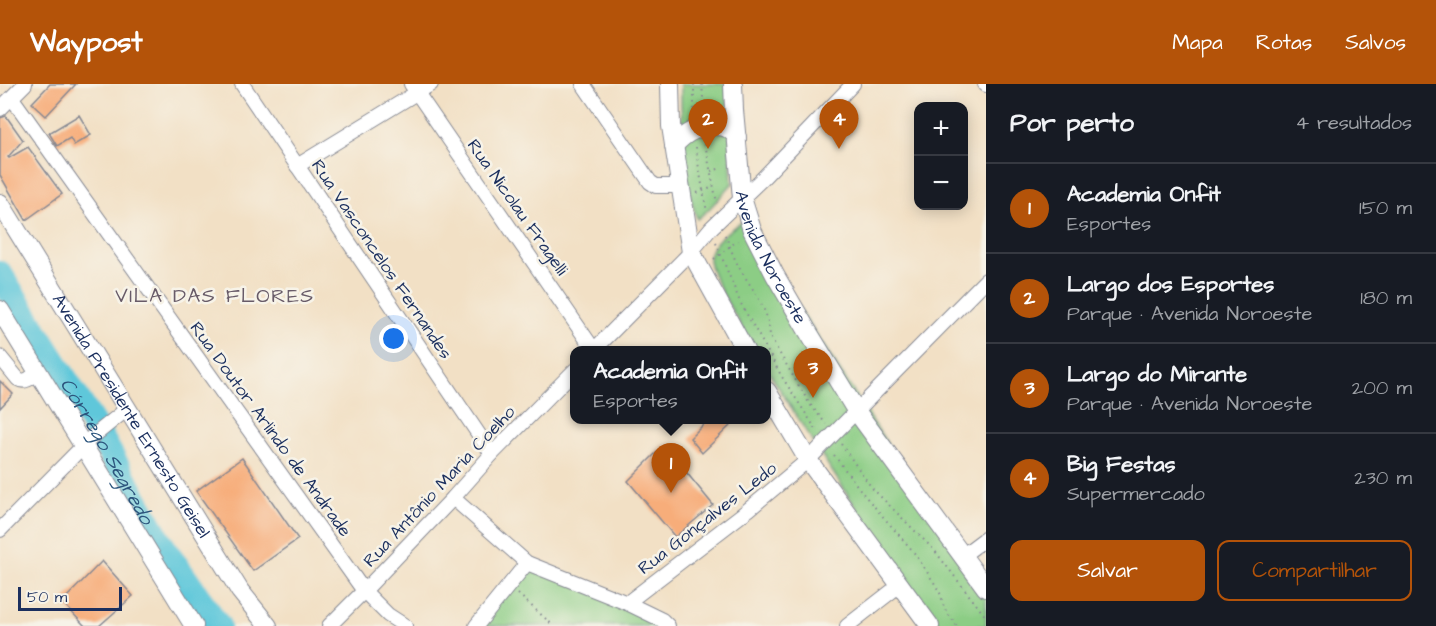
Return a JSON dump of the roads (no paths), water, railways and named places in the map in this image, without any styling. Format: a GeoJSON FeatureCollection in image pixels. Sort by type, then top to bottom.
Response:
{"type":"FeatureCollection","features":[{"type":"Feature","properties":{"kind":"main road"},"geometry":{"type":"LineString","coordinates":[[670,84],[671,126],[691,252],[742,346]]}},
{"type":"Feature","properties":{"kind":"main road","name":"Avenida Noroeste"},"geometry":{"type":"LineString","coordinates":[[733,84],[742,198],[752,230],[775,275],[857,412],[986,588]]}},
{"type":"Feature","properties":{"kind":"main road"},"geometry":{"type":"LineString","coordinates":[[675,146],[686,134],[708,126],[723,126],[736,137]]}},
{"type":"Feature","properties":{"kind":"main road","name":"Avenida Presidente Ernesto Geisel"},"geometry":{"type":"LineString","coordinates":[[0,203],[123,413],[240,591],[268,626]]}},
{"type":"Feature","properties":{"kind":"main road"},"geometry":{"type":"LineString","coordinates":[[0,310],[38,372],[87,442],[194,626]]}},
{"type":"Feature","properties":{"kind":"main road"},"geometry":{"type":"LineString","coordinates":[[771,398],[808,460],[930,626]]}},
{"type":"Feature","properties":{"kind":"street"},"geometry":{"type":"LineString","coordinates":[[0,109],[25,84]]}},
{"type":"Feature","properties":{"kind":"street","name":"Rua Vasconcelos Fernandes"},"geometry":{"type":"LineString","coordinates":[[242,84],[492,454]]}},
{"type":"Feature","properties":{"kind":"street"},"geometry":{"type":"LineString","coordinates":[[297,166],[414,88],[431,84]]}},
{"type":"Feature","properties":{"kind":"street"},"geometry":{"type":"LineString","coordinates":[[583,84],[650,182],[656,186],[680,186]]}},
{"type":"Feature","properties":{"kind":"street"},"geometry":{"type":"LineString","coordinates":[[598,346],[691,252],[717,231],[742,198],[853,84]]}},
{"type":"Feature","properties":{"kind":"street","name":"Rua Nicolau Fragelli"},"geometry":{"type":"LineString","coordinates":[[414,88],[591,346]]}},
{"type":"Feature","properties":{"kind":"street","name":"Rua Doutor Arlindo de Andrade"},"geometry":{"type":"LineString","coordinates":[[12,98],[364,591],[388,615],[405,626]]}},
{"type":"Feature","properties":{"kind":"street","name":"Rua Gonçalves Ledo"},"geometry":{"type":"LineString","coordinates":[[627,603],[748,510],[808,460],[986,280]]}},
{"type":"Feature","properties":{"kind":"street"},"geometry":{"type":"LineString","coordinates":[[0,357],[22,382],[38,372]]}},
{"type":"Feature","properties":{"kind":"street","name":"Rua Antônio Maria Coelho"},"geometry":{"type":"LineString","coordinates":[[329,626],[570,375]]}},
{"type":"Feature","properties":{"kind":"street"},"geometry":{"type":"LineString","coordinates":[[0,530],[87,442],[123,413]]}},
{"type":"Feature","properties":{"kind":"street"},"geometry":{"type":"LineString","coordinates":[[453,498],[526,563],[627,603],[662,620],[668,626]]}},
{"type":"Feature","properties":{"kind":"street"},"geometry":{"type":"LineString","coordinates":[[962,556],[986,538]]}},
{"type":"Feature","properties":{"kind":"street"},"geometry":{"type":"LineString","coordinates":[[476,626],[526,563]]}},
{"type":"Feature","properties":{"kind":"street"},"geometry":{"type":"LineString","coordinates":[[847,626],[901,584]]}},
{"type":"Feature","properties":{"kind":"waterway","name":"Córrego Segredo"},"geometry":{"type":"LineString","coordinates":[[0,274],[95,427],[161,544],[218,626]]}},
{"type":"Feature","properties":{"kind":"place","name":"Largo dos Esportes"},"geometry":{"type":"Point","coordinates":[708,149]}},
{"type":"Feature","properties":{"kind":"place","name":"Big Festas"},"geometry":{"type":"Point","coordinates":[839,149]}},
{"type":"Feature","properties":{"kind":"place","name":"Largo do Mirante"},"geometry":{"type":"Point","coordinates":[813,398]}},
{"type":"Feature","properties":{"kind":"place","name":"Academia Onfit"},"geometry":{"type":"Point","coordinates":[671,493]}},
{"type":"Feature","properties":{"kind":"district","name":"VILA DAS FLORES"},"geometry":{"type":"Point","coordinates":[215,295]}}]}
